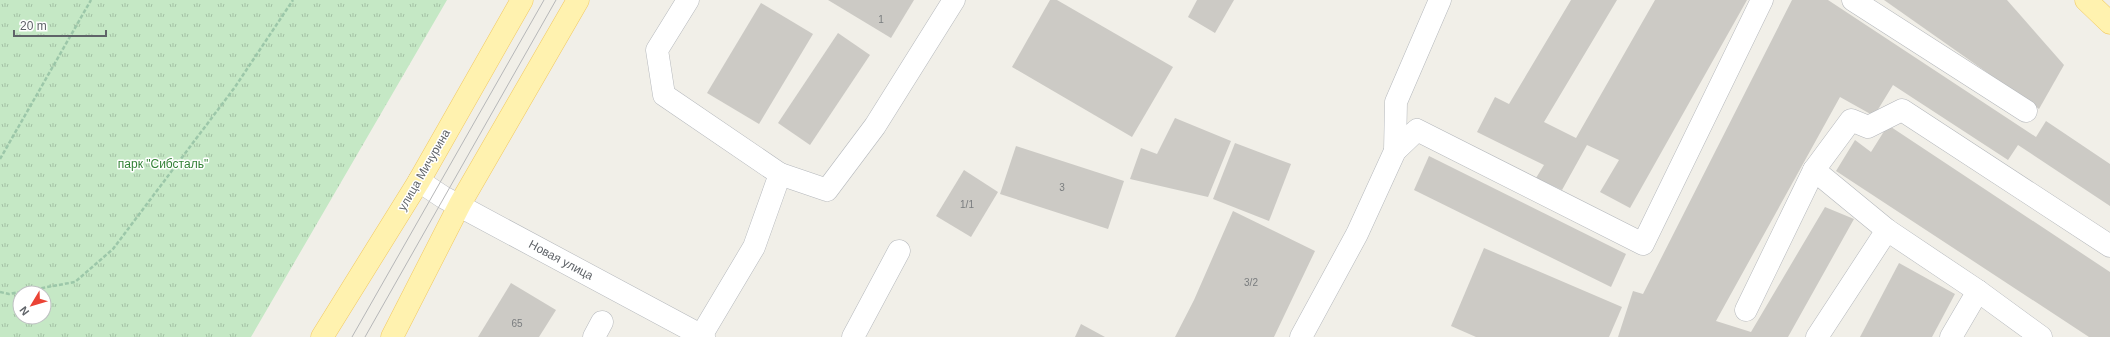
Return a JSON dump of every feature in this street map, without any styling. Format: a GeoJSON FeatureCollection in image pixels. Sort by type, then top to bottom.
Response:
{"type":"FeatureCollection","features":[{"type":"Feature","properties":{"kind":"main road","name":"улица Мичурина"},"geometry":{"type":"LineString","coordinates":[[322,337],[419,181],[522,0]]}},
{"type":"Feature","properties":{"kind":"main road"},"geometry":{"type":"LineString","coordinates":[[392,337],[460,204],[578,0]]}},
{"type":"Feature","properties":{"kind":"main road"},"geometry":{"type":"LineString","coordinates":[[2086,0],[2110,23]]}},
{"type":"Feature","properties":{"kind":"street"},"geometry":{"type":"LineString","coordinates":[[688,0],[657,50],[664,95],[780,174],[827,190],[875,126],[954,0]]}},
{"type":"Feature","properties":{"kind":"street"},"geometry":{"type":"LineString","coordinates":[[1395,151],[1396,102],[1440,0]]}},
{"type":"Feature","properties":{"kind":"street"},"geometry":{"type":"LineString","coordinates":[[1301,337],[1356,234],[1395,151],[1418,130],[1643,244],[1762,0]]}},
{"type":"Feature","properties":{"kind":"street"},"geometry":{"type":"LineString","coordinates":[[1852,0],[2026,111]]}},
{"type":"Feature","properties":{"kind":"street"},"geometry":{"type":"LineString","coordinates":[[1746,310],[1814,170],[1851,120],[1868,127],[1902,110],[2110,246]]}},
{"type":"Feature","properties":{"kind":"street"},"geometry":{"type":"LineString","coordinates":[[1814,170],[1887,230],[1978,291],[2041,337]]}},
{"type":"Feature","properties":{"kind":"street"},"geometry":{"type":"LineString","coordinates":[[702,336],[754,247],[780,174]]}},
{"type":"Feature","properties":{"kind":"street","name":"Новая улица"},"geometry":{"type":"LineString","coordinates":[[419,181],[443,197],[460,204],[702,336]]}},
{"type":"Feature","properties":{"kind":"street"},"geometry":{"type":"LineString","coordinates":[[1817,337],[1887,230]]}},
{"type":"Feature","properties":{"kind":"street"},"geometry":{"type":"LineString","coordinates":[[853,337],[899,251]]}},
{"type":"Feature","properties":{"kind":"street"},"geometry":{"type":"LineString","coordinates":[[1951,337],[1978,291]]}},
{"type":"Feature","properties":{"kind":"path"},"geometry":{"type":"LineString","coordinates":[[0,159],[91,0]]}},
{"type":"Feature","properties":{"kind":"path"},"geometry":{"type":"LineString","coordinates":[[0,292],[9,294],[75,282],[113,249],[235,87],[293,0]]}},
{"type":"Feature","properties":{"kind":"green space","name":"парк \"Сибсталь\""},"geometry":{"type":"Polygon","coordinates":[[[0,0],[447,0],[251,337],[0,337],[0,0]]]}},
{"type":"Feature","properties":{"kind":"building"},"geometry":{"type":"Polygon","coordinates":[[[828,0],[914,0],[891,38],[828,0]]]}},
{"type":"Feature","properties":{"kind":"building"},"geometry":{"type":"Polygon","coordinates":[[[1050,0],[1057,0],[1173,67],[1132,137],[1012,67],[1050,0]]]}},
{"type":"Feature","properties":{"kind":"building"},"geometry":{"type":"Polygon","coordinates":[[[1197,0],[1234,0],[1215,33],[1188,17],[1197,0]]]}},
{"type":"Feature","properties":{"kind":"building"},"geometry":{"type":"Polygon","coordinates":[[[1571,0],[1617,0],[1544,122],[1576,138],[1655,0],[1747,0],[1630,208],[1600,192],[1619,160],[1587,145],[1562,190],[1536,178],[1544,165],[1477,132],[1495,97],[1509,104],[1571,0]]]}},
{"type":"Feature","properties":{"kind":"building"},"geometry":{"type":"Polygon","coordinates":[[[1792,0],[1828,0],[2036,137],[2046,121],[2110,164],[2110,206],[2018,145],[2008,160],[1893,85],[1874,116],[1840,97],[1716,321],[1751,332],[1825,207],[1854,219],[1788,337],[1618,337],[1633,291],[1643,294],[1792,0]]]}},
{"type":"Feature","properties":{"kind":"building"},"geometry":{"type":"Polygon","coordinates":[[[1884,0],[2007,0],[2064,65],[2039,109],[1884,0]]]}},
{"type":"Feature","properties":{"kind":"building"},"geometry":{"type":"Polygon","coordinates":[[[761,3],[813,34],[759,124],[707,93],[761,3]]]}},
{"type":"Feature","properties":{"kind":"building"},"geometry":{"type":"Polygon","coordinates":[[[838,33],[870,55],[810,145],[778,123],[838,33]]]}},
{"type":"Feature","properties":{"kind":"building"},"geometry":{"type":"Polygon","coordinates":[[[1175,118],[1231,141],[1208,197],[1130,179],[1141,148],[1157,154],[1175,118]]]}},
{"type":"Feature","properties":{"kind":"building"},"geometry":{"type":"Polygon","coordinates":[[[1888,125],[2110,272],[2110,337],[2089,337],[1836,171],[1855,140],[1871,152],[1888,125]]]}},
{"type":"Feature","properties":{"kind":"building"},"geometry":{"type":"Polygon","coordinates":[[[1235,143],[1291,164],[1269,221],[1213,199],[1235,143]]]}},
{"type":"Feature","properties":{"kind":"building"},"geometry":{"type":"Polygon","coordinates":[[[1016,146],[1124,181],[1108,229],[1000,194],[1016,146]]]}},
{"type":"Feature","properties":{"kind":"building"},"geometry":{"type":"Polygon","coordinates":[[[1429,156],[1626,254],[1611,287],[1414,190],[1429,156]]]}},
{"type":"Feature","properties":{"kind":"building"},"geometry":{"type":"Polygon","coordinates":[[[964,170],[998,192],[971,237],[936,216],[964,170]]]}},
{"type":"Feature","properties":{"kind":"building"},"geometry":{"type":"Polygon","coordinates":[[[1233,211],[1315,251],[1274,337],[1175,337],[1194,300],[1233,211]]]}},
{"type":"Feature","properties":{"kind":"building"},"geometry":{"type":"Polygon","coordinates":[[[1484,248],[1622,307],[1609,337],[1476,337],[1451,326],[1484,248]]]}},
{"type":"Feature","properties":{"kind":"building"},"geometry":{"type":"Polygon","coordinates":[[[1899,263],[1955,294],[1932,337],[1860,337],[1899,263]]]}},
{"type":"Feature","properties":{"kind":"building"},"geometry":{"type":"Polygon","coordinates":[[[511,283],[556,310],[539,337],[478,337],[511,283]]]}},
{"type":"Feature","properties":{"kind":"building"},"geometry":{"type":"Polygon","coordinates":[[[1081,324],[1105,337],[1075,337],[1081,324]]]}},
{"type":"Feature","properties":{"kind":"tram line"},"geometry":{"type":"LineString","coordinates":[[352,337],[544,0]]}},
{"type":"Feature","properties":{"kind":"tram line"},"geometry":{"type":"LineString","coordinates":[[365,337],[556,0]]}}]}
